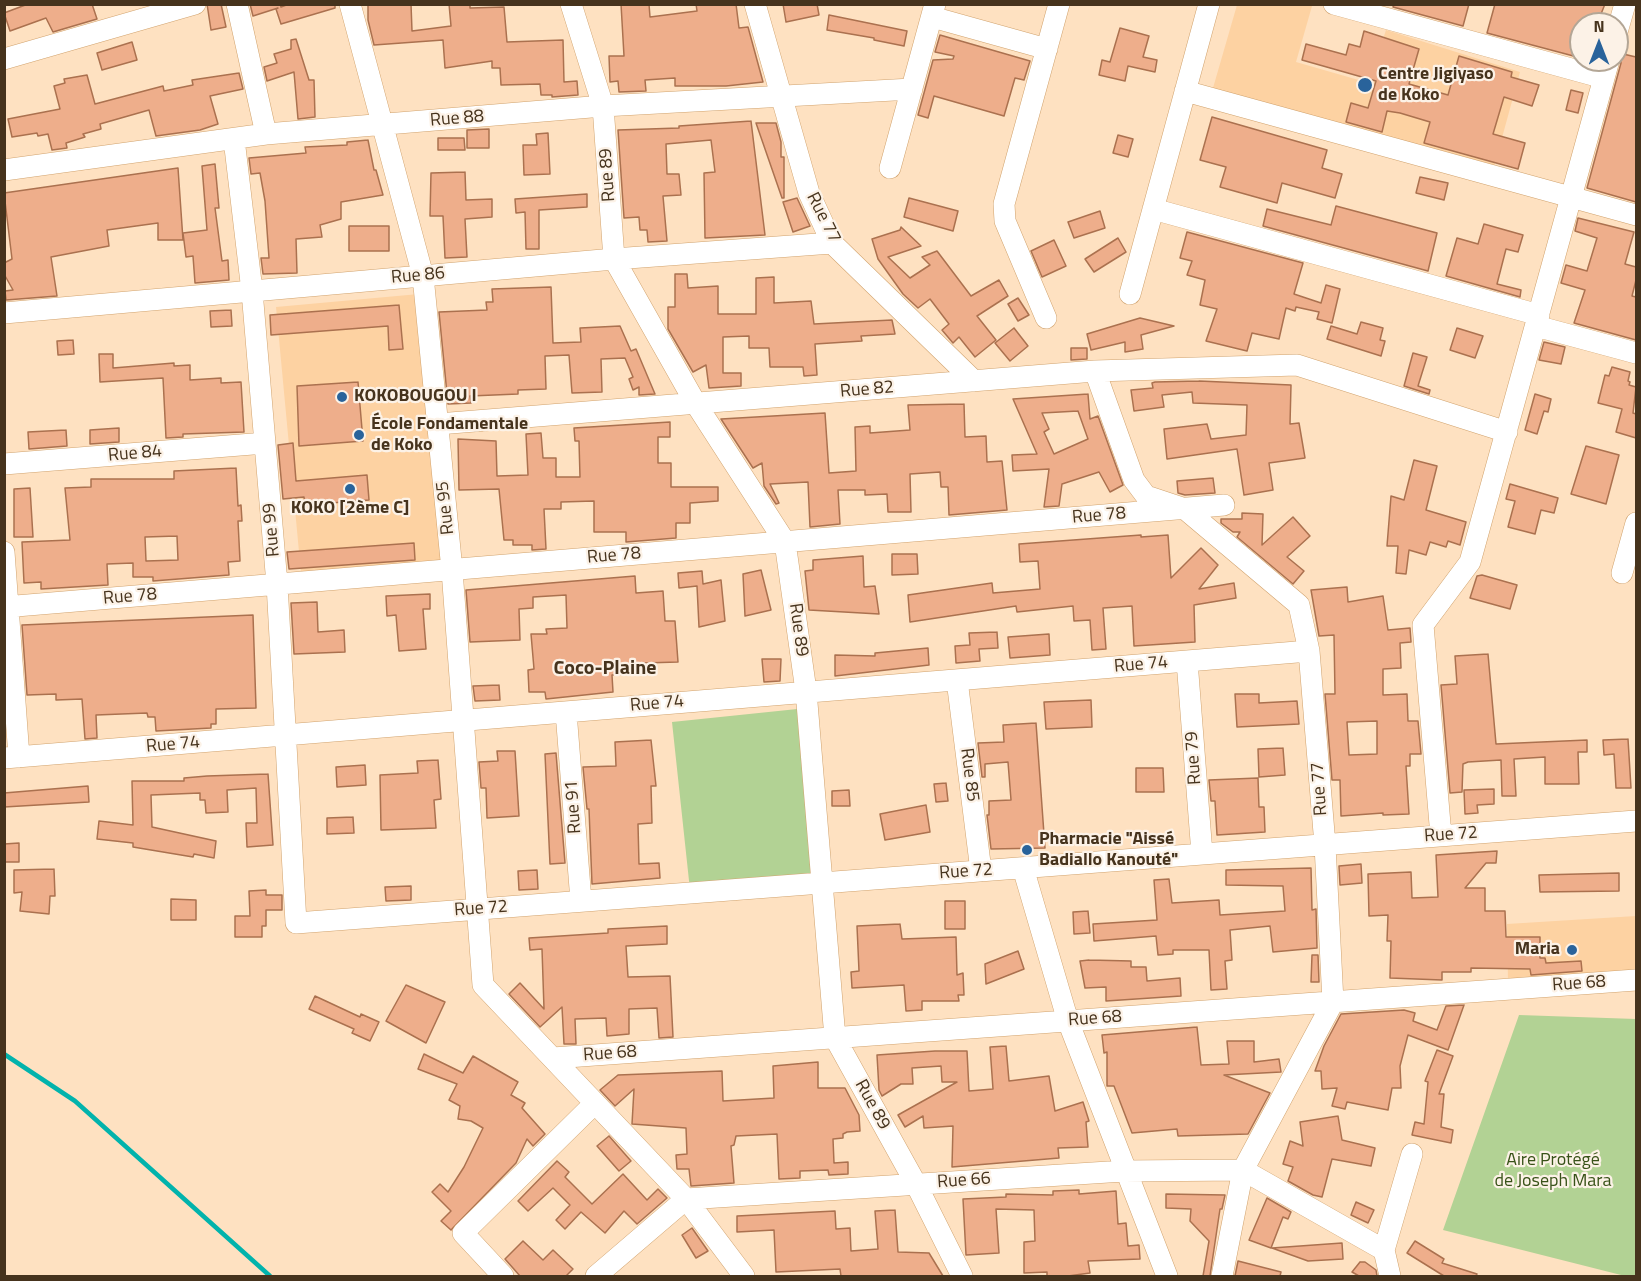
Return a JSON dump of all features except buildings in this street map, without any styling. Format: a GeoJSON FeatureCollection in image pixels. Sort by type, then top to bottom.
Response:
{"type":"FeatureCollection","features":[{"type":"Feature","properties":{"kind":"street"},"geometry":{"type":"LineString","coordinates":[[4,59],[195,4]]}},
{"type":"Feature","properties":{"kind":"street"},"geometry":{"type":"LineString","coordinates":[[237,4],[266,134]]}},
{"type":"Feature","properties":{"kind":"street","name":"Rue 95"},"geometry":{"type":"LineString","coordinates":[[350,4],[423,276],[452,570],[483,985],[553,1058]]}},
{"type":"Feature","properties":{"kind":"street","name":"Rue 89"},"geometry":{"type":"LineString","coordinates":[[571,4],[603,106],[614,259],[696,404],[785,542],[807,691],[835,1038],[916,1184],[962,1276]]}},
{"type":"Feature","properties":{"kind":"street","name":"Rue 77"},"geometry":{"type":"LineString","coordinates":[[755,4],[808,193],[832,243],[974,381]]}},
{"type":"Feature","properties":{"kind":"street"},"geometry":{"type":"LineString","coordinates":[[1046,318],[1005,220],[1004,204],[1059,4]]}},
{"type":"Feature","properties":{"kind":"street"},"geometry":{"type":"LineString","coordinates":[[1130,294],[1209,4]]}},
{"type":"Feature","properties":{"kind":"street"},"geometry":{"type":"LineString","coordinates":[[1334,4],[1569,60]]}},
{"type":"Feature","properties":{"kind":"street"},"geometry":{"type":"LineString","coordinates":[[890,168],[933,11],[1047,49]]}},
{"type":"Feature","properties":{"kind":"street"},"geometry":{"type":"LineString","coordinates":[[1441,836],[1423,625],[1470,562],[1606,72]]}},
{"type":"Feature","properties":{"kind":"street","name":"Rue 88"},"geometry":{"type":"LineString","coordinates":[[4,170],[266,134],[603,106],[912,89]]}},
{"type":"Feature","properties":{"kind":"street"},"geometry":{"type":"LineString","coordinates":[[1185,92],[1636,214]]}},
{"type":"Feature","properties":{"kind":"street","name":"Rue 99"},"geometry":{"type":"LineString","coordinates":[[234,139],[252,291],[277,584],[296,923]]}},
{"type":"Feature","properties":{"kind":"street"},"geometry":{"type":"LineString","coordinates":[[1153,209],[1537,320],[1636,353]]}},
{"type":"Feature","properties":{"kind":"street","name":"Rue 86"},"geometry":{"type":"LineString","coordinates":[[4,313],[614,259],[832,243]]}},
{"type":"Feature","properties":{"kind":"street","name":"Rue 82"},"geometry":{"type":"LineString","coordinates":[[438,424],[1095,371],[1297,365],[1506,432]]}},
{"type":"Feature","properties":{"kind":"street","name":"Rue 77"},"geometry":{"type":"LineString","coordinates":[[1095,371],[1134,480],[1146,496],[1185,508],[1299,604],[1309,651],[1325,845],[1332,1002]]}},
{"type":"Feature","properties":{"kind":"street","name":"Rue 84"},"geometry":{"type":"LineString","coordinates":[[4,464],[265,443]]}},
{"type":"Feature","properties":{"kind":"street","name":"Rue 78"},"geometry":{"type":"LineString","coordinates":[[6,607],[1224,505]]}},
{"type":"Feature","properties":{"kind":"street"},"geometry":{"type":"LineString","coordinates":[[1622,573],[1636,523]]}},
{"type":"Feature","properties":{"kind":"street"},"geometry":{"type":"LineString","coordinates":[[4,552],[12,758]]}},
{"type":"Feature","properties":{"kind":"street","name":"Rue 74"},"geometry":{"type":"LineString","coordinates":[[12,758],[1309,651]]}},
{"type":"Feature","properties":{"kind":"street","name":"Rue 79"},"geometry":{"type":"LineString","coordinates":[[1187,661],[1202,854]]}},
{"type":"Feature","properties":{"kind":"street","name":"Rue 85"},"geometry":{"type":"LineString","coordinates":[[957,680],[981,871]]}},
{"type":"Feature","properties":{"kind":"street","name":"Rue 91"},"geometry":{"type":"LineString","coordinates":[[566,712],[581,901]]}},
{"type":"Feature","properties":{"kind":"street","name":"Rue 72"},"geometry":{"type":"LineString","coordinates":[[296,923],[1636,821]]}},
{"type":"Feature","properties":{"kind":"street"},"geometry":{"type":"LineString","coordinates":[[1023,868],[1068,1021],[1167,1276]]}},
{"type":"Feature","properties":{"kind":"street","name":"Rue 68"},"geometry":{"type":"LineString","coordinates":[[553,1058],[1636,980]]}},
{"type":"Feature","properties":{"kind":"street"},"geometry":{"type":"LineString","coordinates":[[1222,1276],[1243,1170],[1332,1002]]}},
{"type":"Feature","properties":{"kind":"street"},"geometry":{"type":"LineString","coordinates":[[553,1058],[686,1199],[744,1276]]}},
{"type":"Feature","properties":{"kind":"street"},"geometry":{"type":"LineString","coordinates":[[503,1276],[463,1233],[595,1103]]}},
{"type":"Feature","properties":{"kind":"street"},"geometry":{"type":"LineString","coordinates":[[1390,1276],[1384,1250],[1412,1154]]}},
{"type":"Feature","properties":{"kind":"street","name":"Rue 66"},"geometry":{"type":"LineString","coordinates":[[686,1199],[1124,1170],[1243,1170]]}},
{"type":"Feature","properties":{"kind":"street"},"geometry":{"type":"LineString","coordinates":[[1243,1170],[1384,1250]]}},
{"type":"Feature","properties":{"kind":"street"},"geometry":{"type":"LineString","coordinates":[[596,1276],[686,1199]]}},
{"type":"Feature","properties":{"kind":"shaded area","name":"Centre Jigiyaso de Koko"},"geometry":{"type":"Polygon","coordinates":[[[1307,4],[1312,6],[1296,62],[1369,83],[1386,30],[1520,72],[1494,167],[1213,88],[1237,5],[1307,4]]]}},
{"type":"Feature","properties":{"kind":"shaded area","name":"École Fondamentale de Koko"},"geometry":{"type":"Polygon","coordinates":[[[419,294],[441,563],[301,573],[276,307],[419,294]]]}},
{"type":"Feature","properties":{"kind":"shaded area","name":"Maria"},"geometry":{"type":"Polygon","coordinates":[[[1636,916],[1636,976],[1508,982],[1507,924],[1636,916]]]}},
{"type":"Feature","properties":{"kind":"green space"},"geometry":{"type":"Polygon","coordinates":[[[807,708],[825,876],[690,890],[672,722],[807,708]]]}},
{"type":"Feature","properties":{"kind":"green space","name":"Aire Protégé de Joseph Mara"},"geometry":{"type":"Polygon","coordinates":[[[1519,1015],[1636,1019],[1636,1276],[1625,1276],[1443,1230],[1519,1015]]]}},
{"type":"Feature","properties":{"kind":"waterway"},"geometry":{"type":"LineString","coordinates":[[4,1054],[75,1101],[270,1276]]}},
{"type":"Feature","properties":{"kind":"place","name":"Centre Jigiyaso de Koko"},"geometry":{"type":"Point","coordinates":[1365,85]}},
{"type":"Feature","properties":{"kind":"place","name":"KOKOBOUGOU I"},"geometry":{"type":"Point","coordinates":[342,397]}},
{"type":"Feature","properties":{"kind":"place","name":"École Fondamentale de Koko"},"geometry":{"type":"Point","coordinates":[359,435]}},
{"type":"Feature","properties":{"kind":"place","name":"KOKO [2ème C]"},"geometry":{"type":"Point","coordinates":[350,489]}},
{"type":"Feature","properties":{"kind":"place","name":"Pharmacie \"Aissé Badiallo Kanouté\""},"geometry":{"type":"Point","coordinates":[1027,850]}},
{"type":"Feature","properties":{"kind":"place","name":"Maria"},"geometry":{"type":"Point","coordinates":[1572,950]}},
{"type":"Feature","properties":{"kind":"district","name":"Coco-Plaine"},"geometry":{"type":"Point","coordinates":[605,669]}}]}
